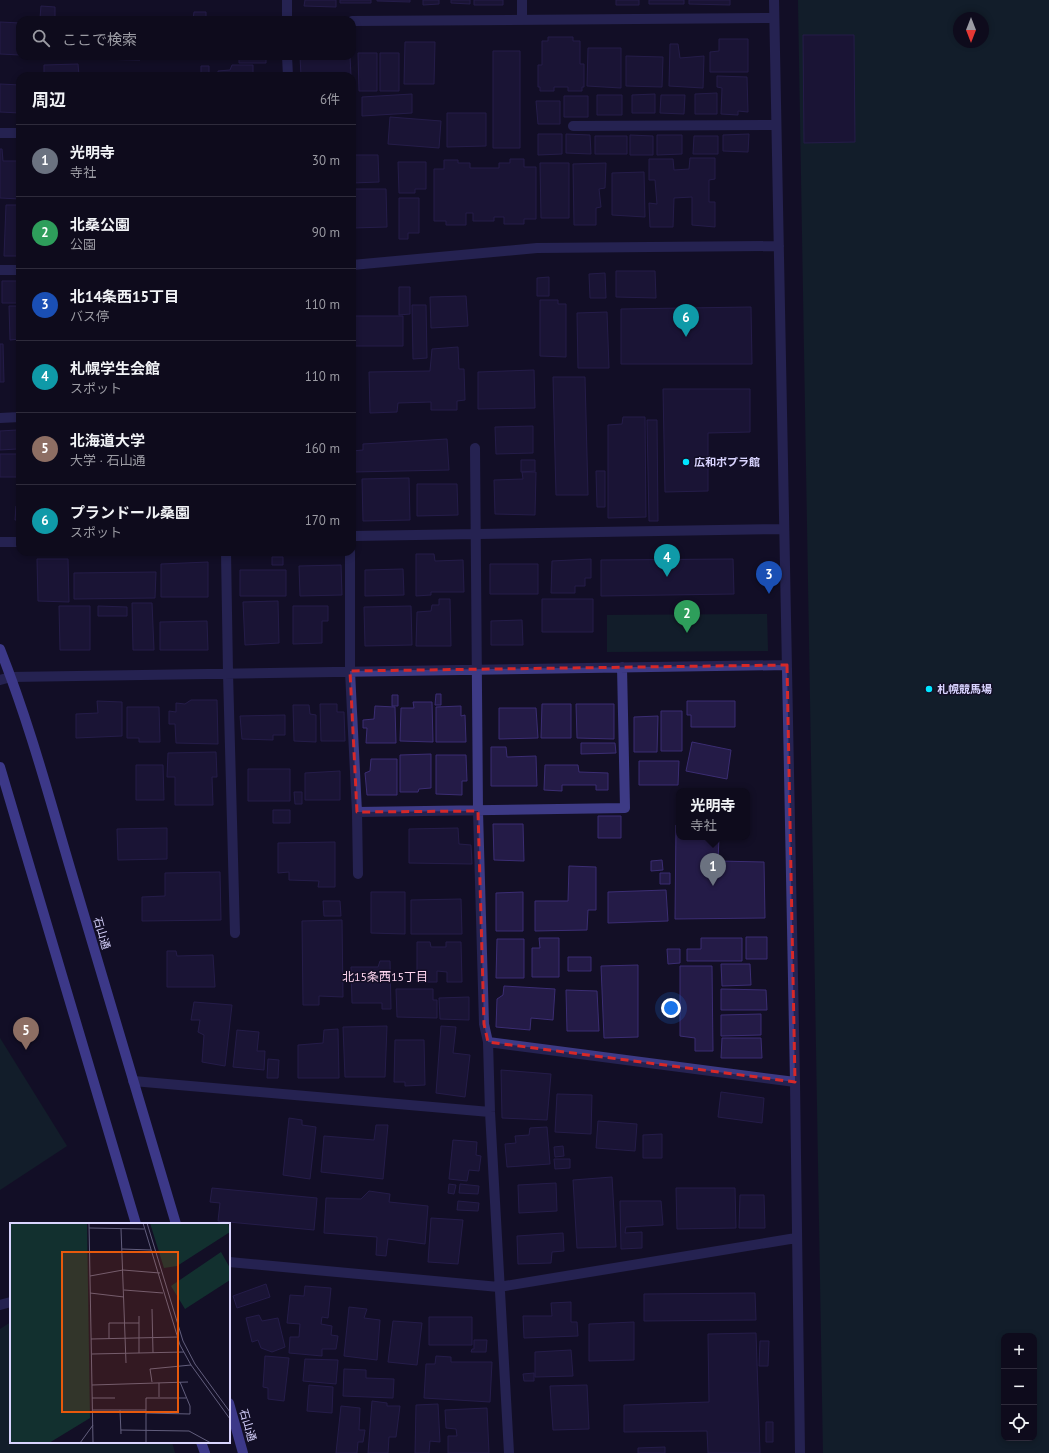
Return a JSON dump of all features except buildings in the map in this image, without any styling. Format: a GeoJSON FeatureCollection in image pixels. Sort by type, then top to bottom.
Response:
{"type":"FeatureCollection","features":[{"type":"Feature","properties":{"kind":"main road","name":"石山通"},"geometry":{"type":"LineString","coordinates":[[0,650],[11,677],[31,737],[176,1223]]}},
{"type":"Feature","properties":{"kind":"main road"},"geometry":{"type":"LineString","coordinates":[[0,767],[136,1223]]}},
{"type":"Feature","properties":{"kind":"main road","name":"石山通"},"geometry":{"type":"LineString","coordinates":[[230,1406],[244,1453]]}},
{"type":"Feature","properties":{"kind":"main road"},"geometry":{"type":"LineString","coordinates":[[201,1443],[205,1453]]}},
{"type":"Feature","properties":{"kind":"street"},"geometry":{"type":"LineString","coordinates":[[287,0],[287,16]]}},
{"type":"Feature","properties":{"kind":"street"},"geometry":{"type":"LineString","coordinates":[[522,0],[522,20]]}},
{"type":"Feature","properties":{"kind":"street"},"geometry":{"type":"LineString","coordinates":[[774,0],[795,1082],[800,1453]]}},
{"type":"Feature","properties":{"kind":"street"},"geometry":{"type":"LineString","coordinates":[[356,21],[774,18]]}},
{"type":"Feature","properties":{"kind":"street"},"geometry":{"type":"LineString","coordinates":[[287,60],[288,72]]}},
{"type":"Feature","properties":{"kind":"street"},"geometry":{"type":"LineString","coordinates":[[573,126],[776,125]]}},
{"type":"Feature","properties":{"kind":"street"},"geometry":{"type":"LineString","coordinates":[[0,133],[16,133]]}},
{"type":"Feature","properties":{"kind":"street"},"geometry":{"type":"LineString","coordinates":[[356,265],[537,248],[778,246]]}},
{"type":"Feature","properties":{"kind":"street"},"geometry":{"type":"LineString","coordinates":[[0,270],[16,270]]}},
{"type":"Feature","properties":{"kind":"street"},"geometry":{"type":"LineString","coordinates":[[0,418],[16,417]]}},
{"type":"Feature","properties":{"kind":"street"},"geometry":{"type":"LineString","coordinates":[[475,448],[478,811],[484,1024],[488,1042],[490,1112],[509,1453]]}},
{"type":"Feature","properties":{"kind":"street"},"geometry":{"type":"LineString","coordinates":[[356,536],[784,529]]}},
{"type":"Feature","properties":{"kind":"street"},"geometry":{"type":"LineString","coordinates":[[0,542],[16,542]]}},
{"type":"Feature","properties":{"kind":"street"},"geometry":{"type":"LineString","coordinates":[[226,556],[235,933]]}},
{"type":"Feature","properties":{"kind":"street"},"geometry":{"type":"LineString","coordinates":[[350,556],[350,671],[357,812],[358,874]]}},
{"type":"Feature","properties":{"kind":"street"},"geometry":{"type":"LineString","coordinates":[[0,680],[11,677],[787,665]]}},
{"type":"Feature","properties":{"kind":"street"},"geometry":{"type":"LineString","coordinates":[[357,812],[625,808],[622,667]]}},
{"type":"Feature","properties":{"kind":"street"},"geometry":{"type":"LineString","coordinates":[[488,1042],[795,1082]]}},
{"type":"Feature","properties":{"kind":"street"},"geometry":{"type":"LineString","coordinates":[[133,1081],[490,1112]]}},
{"type":"Feature","properties":{"kind":"street"},"geometry":{"type":"LineString","coordinates":[[230,1262],[499,1287],[796,1238]]}},
{"type":"Feature","properties":{"kind":"street"},"geometry":{"type":"LineString","coordinates":[[0,1305],[10,1302]]}},
{"type":"Feature","properties":{"kind":"highlighted area"},"geometry":{"type":"Polygon","coordinates":[[[787,665],[795,1082],[488,1042],[484,1024],[478,811],[357,812],[350,671],[787,665]]]}},
{"type":"Feature","properties":{"kind":"green space","name":"札幌競馬場"},"geometry":{"type":"Polygon","coordinates":[[[798,0],[1049,0],[1049,1453],[823,1453],[798,0]]]}},
{"type":"Feature","properties":{"kind":"green space"},"geometry":{"type":"Polygon","coordinates":[[[767,614],[768,651],[607,652],[607,615],[767,614]]]}},
{"type":"Feature","properties":{"kind":"green space"},"geometry":{"type":"Polygon","coordinates":[[[0,1038],[67,1146],[0,1190],[0,1038]]]}},
{"type":"Feature","properties":{"kind":"green space"},"geometry":{"type":"Polygon","coordinates":[[[10,1323],[10,1443],[172,1443],[175,1453],[0,1453],[0,1329],[10,1323]]]}},
{"type":"Feature","properties":{"kind":"place","name":"プランドール桑園"},"geometry":{"type":"Point","coordinates":[686,337]}},
{"type":"Feature","properties":{"kind":"place","name":"広和ポプラ館"},"geometry":{"type":"Point","coordinates":[686,462]}},
{"type":"Feature","properties":{"kind":"place","name":"札幌学生会館"},"geometry":{"type":"Point","coordinates":[667,577]}},
{"type":"Feature","properties":{"kind":"place","name":"北14条西15丁目"},"geometry":{"type":"Point","coordinates":[769,594]}},
{"type":"Feature","properties":{"kind":"place","name":"北桑公園"},"geometry":{"type":"Point","coordinates":[687,633]}},
{"type":"Feature","properties":{"kind":"place","name":"札幌競馬場"},"geometry":{"type":"Point","coordinates":[929,689]}},
{"type":"Feature","properties":{"kind":"place","name":"光明寺"},"geometry":{"type":"Point","coordinates":[713,886]}},
{"type":"Feature","properties":{"kind":"place","name":"北海道大学"},"geometry":{"type":"Point","coordinates":[26,1050]}},
{"type":"Feature","properties":{"kind":"district","name":"北15条西15丁目"},"geometry":{"type":"Point","coordinates":[385,976]}}]}
